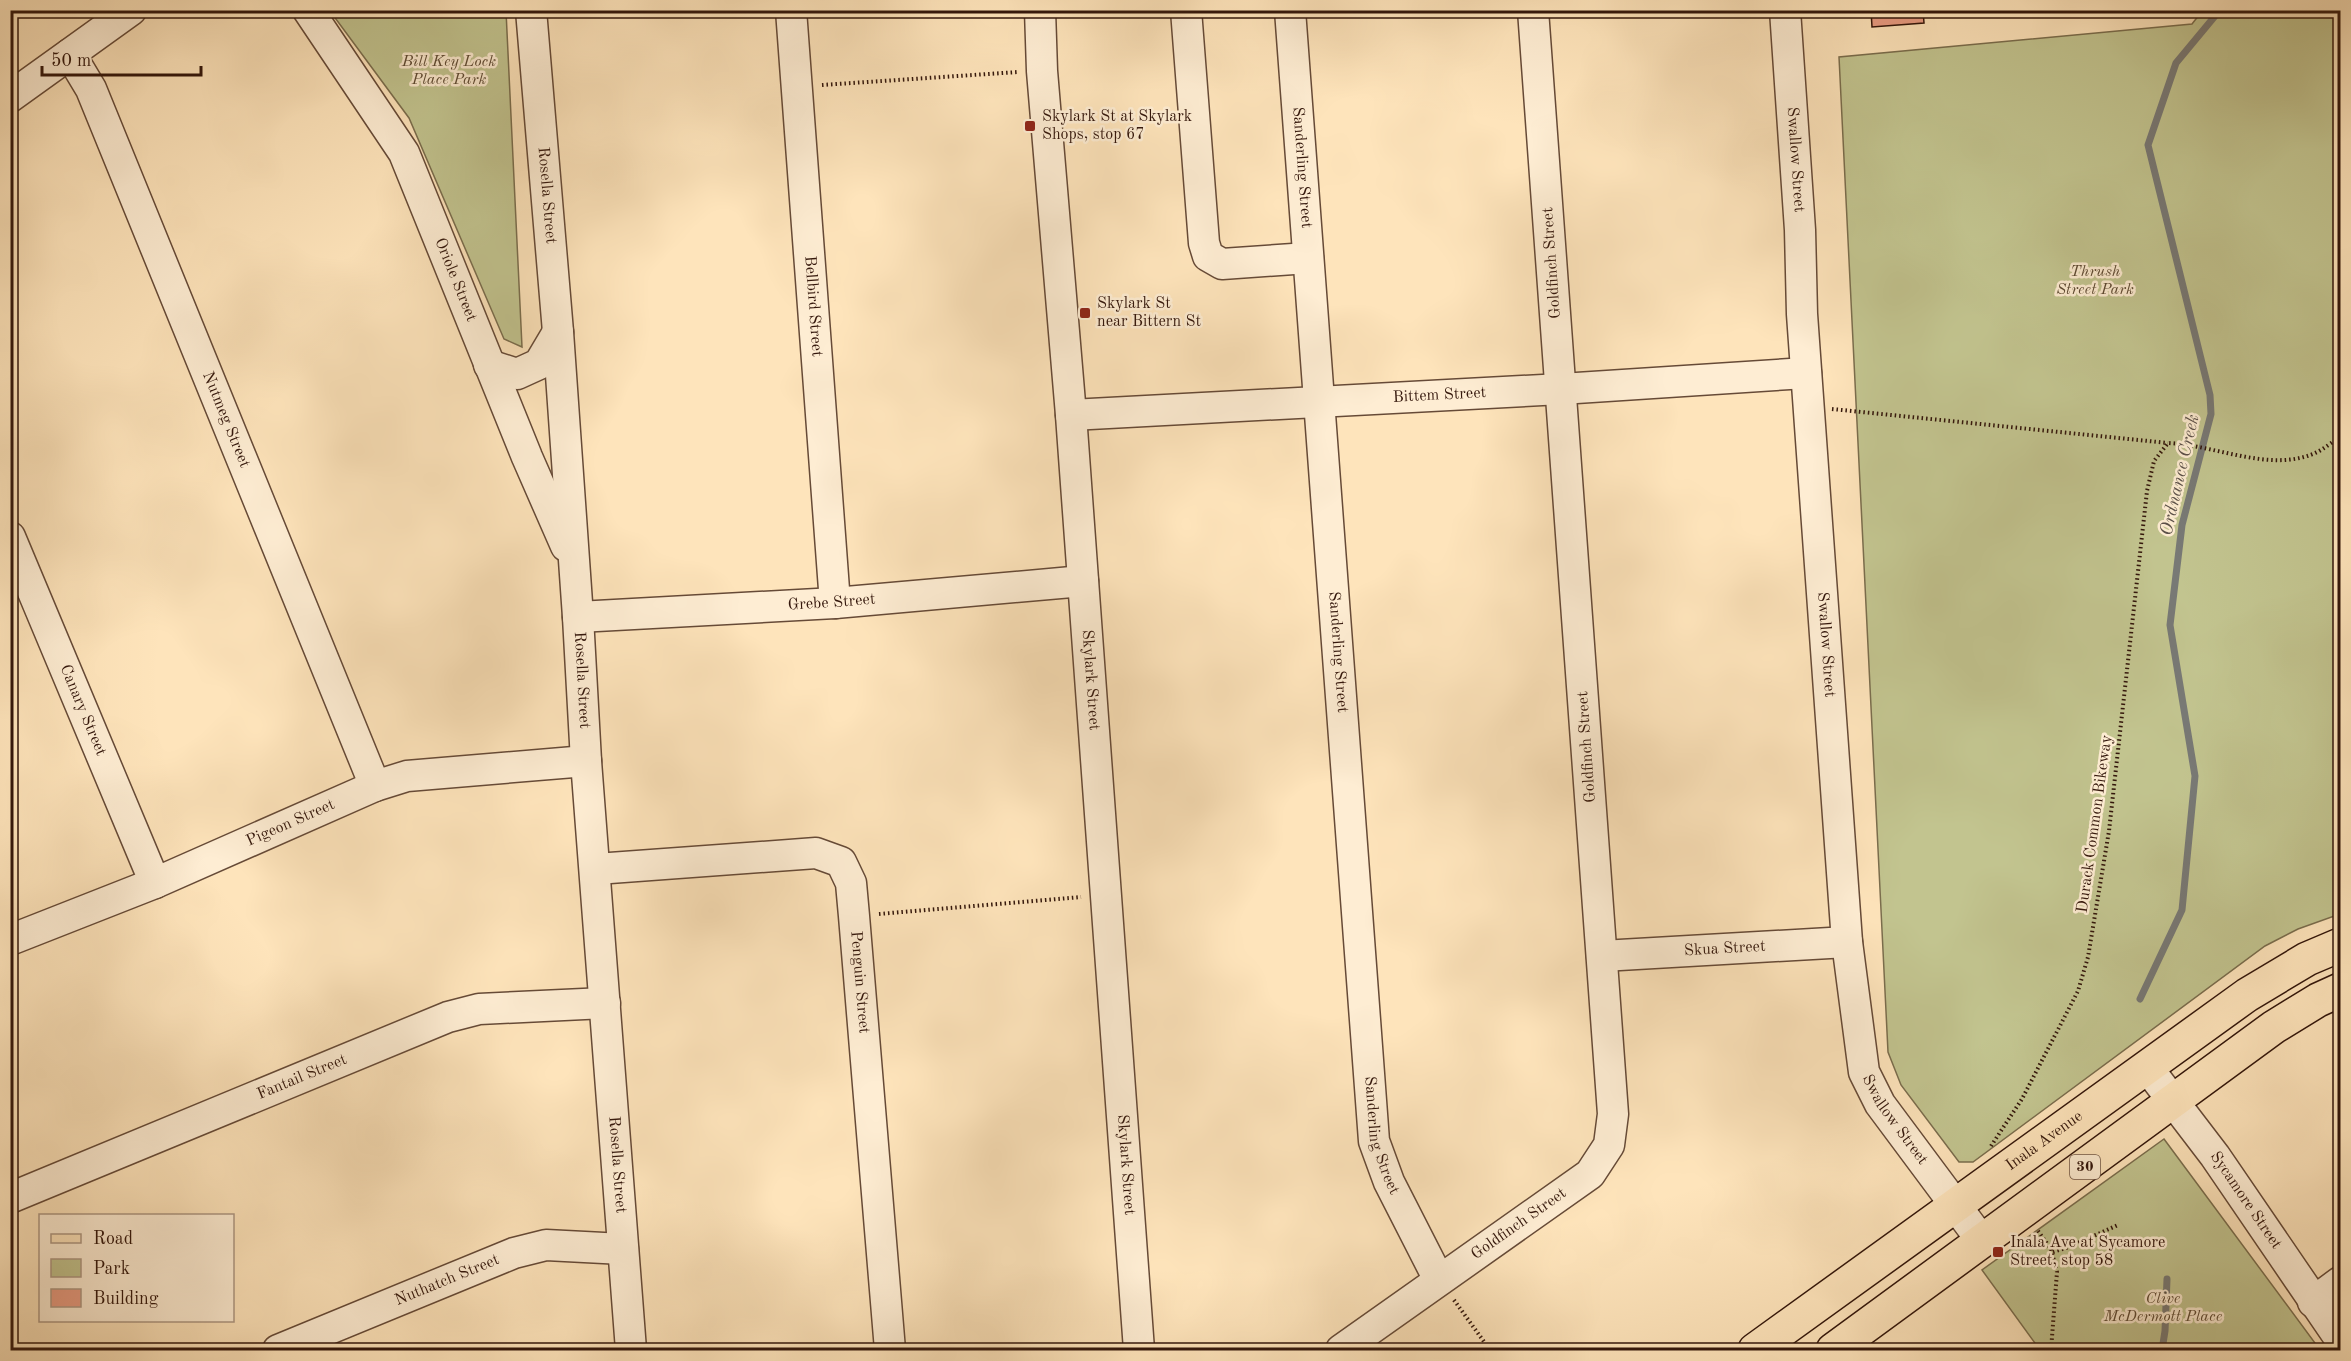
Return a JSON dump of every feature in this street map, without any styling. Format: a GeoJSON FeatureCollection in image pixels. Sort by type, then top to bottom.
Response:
{"type":"FeatureCollection","features":[{"type":"Feature","properties":{"kind":"main road","name":"Inala Avenue"},"geometry":{"type":"LineString","coordinates":[[1755,1350],[2266,983],[2307,959],[2340,945]]}},
{"type":"Feature","properties":{"kind":"main road","name":"30"},"geometry":{"type":"LineString","coordinates":[[1833,1350],[2295,1014],[2340,990]]}},
{"type":"Feature","properties":{"kind":"street"},"geometry":{"type":"LineString","coordinates":[[10,97],[131,10]]}},
{"type":"Feature","properties":{"kind":"street","name":"Oriole Street"},"geometry":{"type":"LineString","coordinates":[[308,10],[404,153],[489,365],[574,565]]}},
{"type":"Feature","properties":{"kind":"street","name":"Rosella Street"},"geometry":{"type":"LineString","coordinates":[[531,10],[558,332],[586,761],[631,1350]]}},
{"type":"Feature","properties":{"kind":"street","name":"Bellbird Street"},"geometry":{"type":"LineString","coordinates":[[791,10],[835,603]]}},
{"type":"Feature","properties":{"kind":"street","name":"Skylark Street"},"geometry":{"type":"LineString","coordinates":[[1040,10],[1042,71],[1071,415],[1139,1350]]}},
{"type":"Feature","properties":{"kind":"street"},"geometry":{"type":"LineString","coordinates":[[1186,10],[1204,243],[1208,256],[1222,264],[1308,258]]}},
{"type":"Feature","properties":{"kind":"street","name":"Sanderling Street"},"geometry":{"type":"LineString","coordinates":[[1290,10],[1374,1141],[1389,1182],[1439,1280]]}},
{"type":"Feature","properties":{"kind":"street","name":"Goldfinch Street"},"geometry":{"type":"LineString","coordinates":[[1341,1350],[1590,1174],[1609,1145],[1613,1114],[1533,10]]}},
{"type":"Feature","properties":{"kind":"street","name":"Swallow Street"},"geometry":{"type":"LineString","coordinates":[[1785,10],[1800,230],[1806,373],[1847,942],[1864,1072],[1880,1104],[1982,1242]]}},
{"type":"Feature","properties":{"kind":"street","name":"Nutmeg Street"},"geometry":{"type":"LineString","coordinates":[[70,54],[91,89],[375,786]]}},
{"type":"Feature","properties":{"kind":"street"},"geometry":{"type":"LineString","coordinates":[[489,365],[517,374],[539,364],[558,332]]}},
{"type":"Feature","properties":{"kind":"street","name":"Bittem Street"},"geometry":{"type":"LineString","coordinates":[[1071,415],[1561,389],[1806,373]]}},
{"type":"Feature","properties":{"kind":"street","name":"Canary Street"},"geometry":{"type":"LineString","coordinates":[[10,537],[155,883]]}},
{"type":"Feature","properties":{"kind":"street","name":"Grebe Street"},"geometry":{"type":"LineString","coordinates":[[578,617],[835,603],[1083,581]]}},
{"type":"Feature","properties":{"kind":"street","name":"Pigeon Street"},"geometry":{"type":"LineString","coordinates":[[10,940],[155,883],[375,786],[407,776],[586,761]]}},
{"type":"Feature","properties":{"kind":"street","name":"Penguin Street"},"geometry":{"type":"LineString","coordinates":[[596,869],[816,853],[841,862],[851,884],[890,1350]]}},
{"type":"Feature","properties":{"kind":"street","name":"Skua Street"},"geometry":{"type":"LineString","coordinates":[[1602,956],[1847,942]]}},
{"type":"Feature","properties":{"kind":"street","name":"Fantail Street"},"geometry":{"type":"LineString","coordinates":[[10,1198],[448,1017],[479,1009],[605,1003]]}},
{"type":"Feature","properties":{"kind":"street","name":"Sycamore Street"},"geometry":{"type":"LineString","coordinates":[[2147,1067],[2215,1156],[2340,1339]]}},
{"type":"Feature","properties":{"kind":"street","name":"Nuthatch Street"},"geometry":{"type":"LineString","coordinates":[[278,1350],[514,1253],[546,1245],[623,1249]]}},
{"type":"Feature","properties":{"kind":"street"},"geometry":{"type":"LineString","coordinates":[[2313,1302],[2340,1282]]}},
{"type":"Feature","properties":{"kind":"path"},"geometry":{"type":"LineString","coordinates":[[797,86],[1042,71]]}},
{"type":"Feature","properties":{"kind":"path"},"geometry":{"type":"LineString","coordinates":[[1809,406],[2193,444],[2280,462],[2314,454],[2340,437]]}},
{"type":"Feature","properties":{"kind":"path","name":"Durack Common Bikeway"},"geometry":{"type":"LineString","coordinates":[[1997,1174],[1989,1156],[1991,1146],[2022,1099],[2078,991],[2088,957],[2109,831],[2146,491],[2154,461],[2168,443]]}},
{"type":"Feature","properties":{"kind":"path"},"geometry":{"type":"LineString","coordinates":[[854,916],[1106,895]]}},
{"type":"Feature","properties":{"kind":"path"},"geometry":{"type":"LineString","coordinates":[[2024,1212],[2053,1252],[2057,1272],[2051,1350]]}},
{"type":"Feature","properties":{"kind":"path"},"geometry":{"type":"LineString","coordinates":[[2053,1252],[2118,1225]]}},
{"type":"Feature","properties":{"kind":"path"},"geometry":{"type":"LineString","coordinates":[[1439,1280],[1490,1350]]}},
{"type":"Feature","properties":{"kind":"green space","name":"Thrush Street Park"},"geometry":{"type":"Polygon","coordinates":[[[2203,10],[2340,11],[2340,914],[2298,929],[2265,946],[1973,1162],[1959,1162],[1901,1085],[1888,1052],[1839,57],[2192,24],[2203,10]]]}},
{"type":"Feature","properties":{"kind":"green space","name":"Bill Key Lock Place Park"},"geometry":{"type":"Polygon","coordinates":[[[330,11],[506,11],[522,347],[504,339],[409,118],[330,11]]]}},
{"type":"Feature","properties":{"kind":"green space","name":"Clive McDermott Place"},"geometry":{"type":"Polygon","coordinates":[[[2164,1139],[2315,1343],[2305,1350],[2040,1350],[1982,1270],[2164,1139]]]}},
{"type":"Feature","properties":{"kind":"building"},"geometry":{"type":"Polygon","coordinates":[[[1871,10],[1923,10],[1924,23],[1872,27],[1871,10]]]}},
{"type":"Feature","properties":{"kind":"waterway","name":"Ordnance Creek"},"geometry":{"type":"LineString","coordinates":[[2140,999],[2182,910],[2195,776],[2170,625],[2182,525],[2211,414],[2210,395],[2148,145],[2176,63],[2220,10]]}},
{"type":"Feature","properties":{"kind":"waterway","name":"Ordnance Creek"},"geometry":{"type":"LineString","coordinates":[[2162,1350],[2167,1279]]}},
{"type":"Feature","properties":{"kind":"place","name":"Skylark St at Skylark Shops, stop 67"},"geometry":{"type":"Point","coordinates":[1030,126]}},
{"type":"Feature","properties":{"kind":"place","name":"Skylark St near Bittern St"},"geometry":{"type":"Point","coordinates":[1085,313]}},
{"type":"Feature","properties":{"kind":"place","name":"Inala Ave at Sycamore Street, stop 58"},"geometry":{"type":"Point","coordinates":[1998,1252]}}]}
